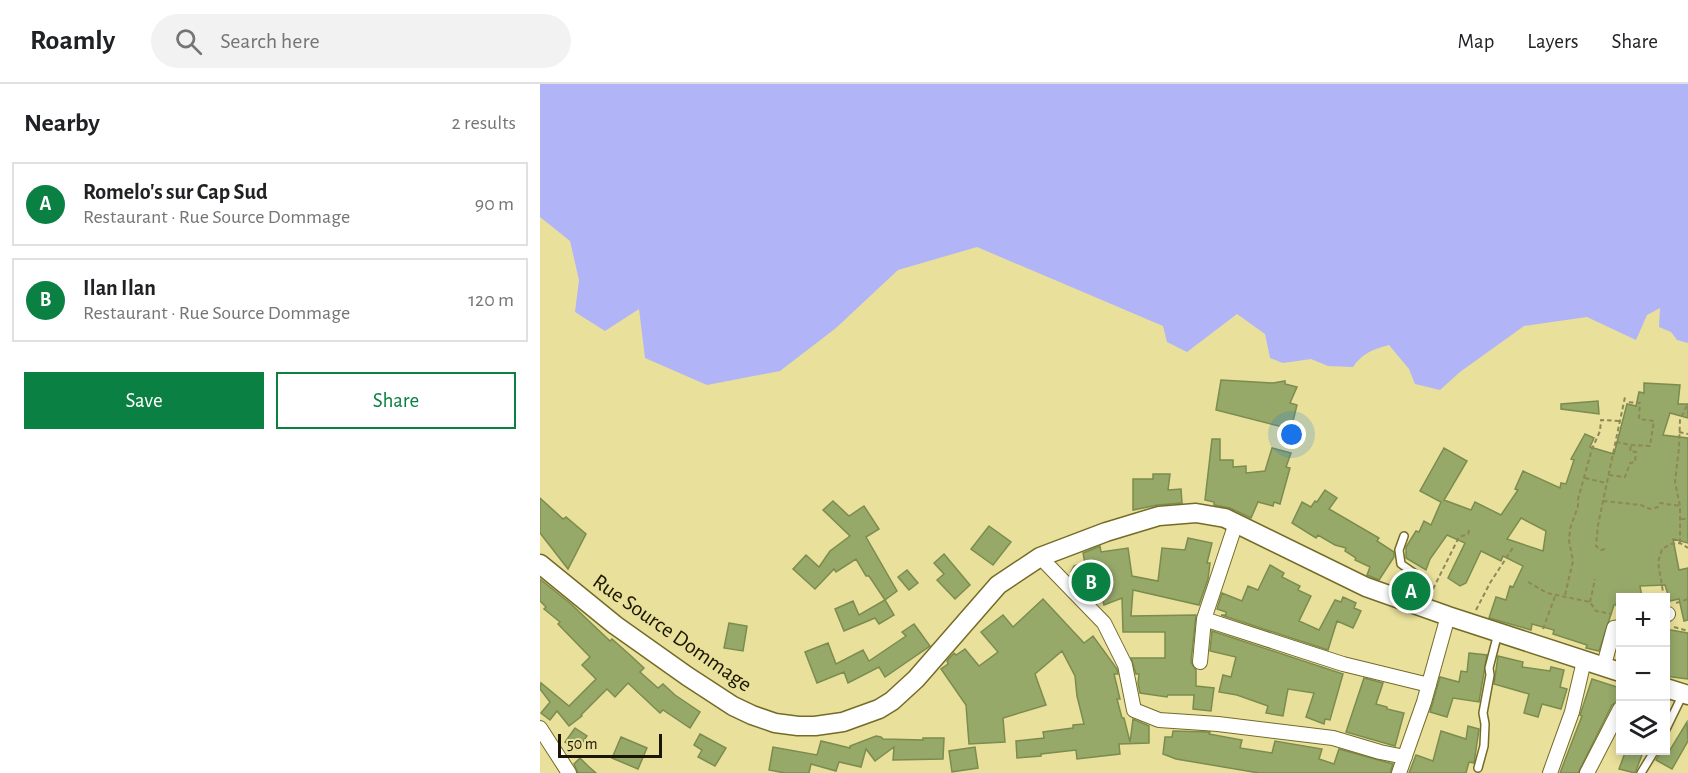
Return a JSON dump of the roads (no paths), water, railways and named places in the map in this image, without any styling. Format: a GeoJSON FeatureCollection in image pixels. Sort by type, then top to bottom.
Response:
{"type":"FeatureCollection","features":[{"type":"Feature","properties":{"kind":"main road","name":"Rue Source Dommage"},"geometry":{"type":"LineString","coordinates":[[540,564],[615,625],[687,676],[733,706],[776,723],[815,726],[858,718],[892,700],[916,679],[998,585],[1040,557],[1106,532],[1159,516],[1196,513],[1225,518],[1366,587],[1537,646],[1612,668]]}},
{"type":"Feature","properties":{"kind":"main road"},"geometry":{"type":"LineString","coordinates":[[1670,689],[1686,694]]}},
{"type":"Feature","properties":{"kind":"street"},"geometry":{"type":"LineString","coordinates":[[1200,662],[1204,619],[1236,523]]}},
{"type":"Feature","properties":{"kind":"street"},"geometry":{"type":"LineString","coordinates":[[1040,557],[1104,623],[1125,665],[1134,710],[1159,720],[1218,724],[1333,738],[1405,757]]}},
{"type":"Feature","properties":{"kind":"street"},"geometry":{"type":"LineString","coordinates":[[1399,773],[1429,686],[1448,616]]}},
{"type":"Feature","properties":{"kind":"street"},"geometry":{"type":"LineString","coordinates":[[1204,619],[1343,664],[1429,686]]}},
{"type":"Feature","properties":{"kind":"street"},"geometry":{"type":"LineString","coordinates":[[1612,668],[1614,628],[1616,628]]}},
{"type":"Feature","properties":{"kind":"street"},"geometry":{"type":"LineString","coordinates":[[1550,773],[1572,712],[1584,661]]}},
{"type":"Feature","properties":{"kind":"street"},"geometry":{"type":"LineString","coordinates":[[1587,773],[1616,717]]}},
{"type":"Feature","properties":{"kind":"street"},"geometry":{"type":"LineString","coordinates":[[540,728],[569,773]]}},
{"type":"Feature","properties":{"kind":"lane"},"geometry":{"type":"LineString","coordinates":[[1404,536],[1399,550],[1401,564],[1424,580],[1420,606]]}},
{"type":"Feature","properties":{"kind":"lane"},"geometry":{"type":"LineString","coordinates":[[1478,768],[1484,746],[1483,713],[1490,675],[1489,668],[1498,633]]}},
{"type":"Feature","properties":{"kind":"lane"},"geometry":{"type":"LineString","coordinates":[[1670,721],[1686,694]]}},
{"type":"Feature","properties":{"kind":"lane"},"geometry":{"type":"LineString","coordinates":[[1641,773],[1651,755]]}},
{"type":"Feature","properties":{"kind":"water"},"geometry":{"type":"Polygon","coordinates":[[[540,84],[1688,84],[1688,343],[1677,340],[1671,332],[1659,327],[1660,308],[1647,315],[1636,340],[1587,317],[1524,326],[1460,372],[1440,390],[1415,384],[1409,369],[1389,345],[1369,352],[1353,367],[1328,366],[1311,359],[1283,363],[1270,358],[1265,334],[1237,314],[1187,352],[1167,342],[1163,326],[977,247],[898,270],[836,328],[780,371],[707,385],[645,358],[639,309],[605,331],[575,312],[579,280],[570,241],[540,217],[540,84]]]}},
{"type":"Feature","properties":{"kind":"place","name":"Ilan Ilan"},"geometry":{"type":"Point","coordinates":[1091,582]}},
{"type":"Feature","properties":{"kind":"place","name":"Romelo's sur Cap Sud"},"geometry":{"type":"Point","coordinates":[1411,591]}}]}
